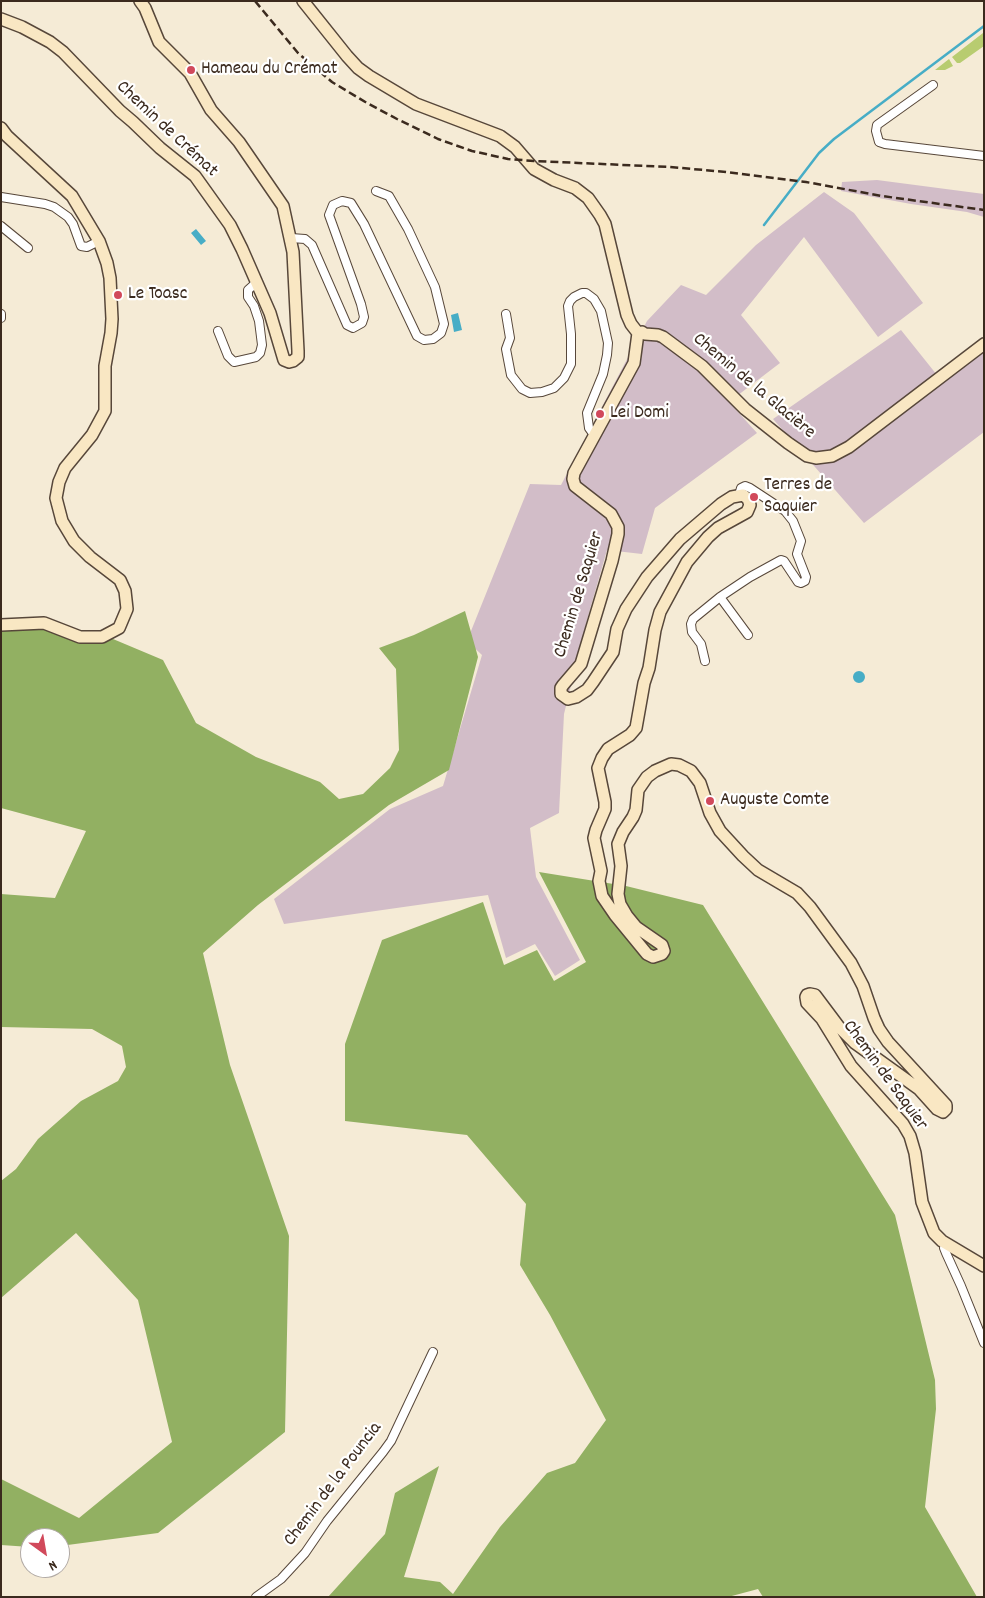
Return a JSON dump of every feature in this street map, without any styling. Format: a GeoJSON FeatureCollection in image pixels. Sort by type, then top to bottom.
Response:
{"type":"FeatureCollection","features":[{"type":"Feature","properties":{"kind":"street","name":"Chemin de Crémat"},"geometry":{"type":"LineString","coordinates":[[1,19],[22,27],[50,42],[63,52],[120,111],[160,148],[195,176],[230,225],[270,312],[282,356],[288,362],[293,361],[298,357],[298,351],[293,252],[283,206],[235,137],[211,110],[190,73],[162,46],[140,1]]}},
{"type":"Feature","properties":{"kind":"street"},"geometry":{"type":"LineString","coordinates":[[303,1],[353,62],[369,76],[416,104],[500,136],[515,147],[534,169],[554,180],[575,188],[588,198],[597,209],[605,224],[627,315],[640,336]]}},
{"type":"Feature","properties":{"kind":"street"},"geometry":{"type":"LineString","coordinates":[[933,85],[877,125],[876,131],[879,142],[984,156]]}},
{"type":"Feature","properties":{"kind":"street"},"geometry":{"type":"LineString","coordinates":[[1,128],[67,190],[85,215],[99,241],[108,271],[111,301],[111,333],[105,366],[105,411],[92,435],[65,468],[59,482],[56,498],[62,521],[74,540],[90,558],[120,580],[125,591],[127,609],[119,628],[102,637],[80,637],[44,624],[1,624]]}},
{"type":"Feature","properties":{"kind":"street"},"geometry":{"type":"LineString","coordinates":[[291,238],[305,239],[312,245],[347,324],[353,328],[362,323],[364,317],[361,304],[329,215],[334,205],[342,201],[351,202],[364,224],[417,336],[424,340],[433,339],[441,333],[444,324],[435,287],[408,228],[389,196],[376,191]]}},
{"type":"Feature","properties":{"kind":"street"},"geometry":{"type":"LineString","coordinates":[[1,197],[54,207],[68,217],[73,224],[81,246],[87,247],[99,241]]}},
{"type":"Feature","properties":{"kind":"street"},"geometry":{"type":"LineString","coordinates":[[1,226],[28,248]]}},
{"type":"Feature","properties":{"kind":"street"},"geometry":{"type":"LineString","coordinates":[[218,331],[228,356],[234,362],[256,358],[260,353],[262,345],[259,321],[254,306],[248,297],[248,290],[257,282]]}},
{"type":"Feature","properties":{"kind":"street"},"geometry":{"type":"LineString","coordinates":[[506,314],[510,338],[506,349],[510,375],[522,389],[530,393],[542,392],[554,388],[564,378],[571,364],[571,334],[568,306],[570,301],[582,293],[586,293],[594,299],[601,311],[608,343],[602,374],[586,413],[588,428],[594,435]]}},
{"type":"Feature","properties":{"kind":"street","name":"Chemin de la Glacière"},"geometry":{"type":"LineString","coordinates":[[640,336],[652,334],[663,337],[709,372],[745,409],[798,450],[807,456],[816,458],[832,456],[849,447],[984,344]]}},
{"type":"Feature","properties":{"kind":"street","name":"Chemin de Saquier"},"geometry":{"type":"LineString","coordinates":[[640,336],[634,363],[574,473],[573,483],[577,489],[611,514],[618,527],[618,534],[581,664],[561,688],[561,694],[568,699],[576,697],[582,694],[593,682],[612,652],[617,629],[626,609],[647,577],[680,539],[721,504],[739,495],[743,495],[748,499],[750,505],[747,512],[718,528],[699,546],[687,562],[660,612],[636,728],[630,735],[608,749],[598,768],[606,802],[605,810],[594,838],[601,871],[599,881],[602,896],[614,915],[647,954],[653,957],[662,954],[664,951],[662,945],[636,927],[620,904],[618,894],[621,866],[618,844],[636,810],[638,790],[647,777],[671,764],[679,765],[691,771],[700,783],[712,818],[720,831],[742,856],[758,870],[797,893],[810,907],[851,963],[874,1018],[888,1042],[946,1105],[946,1109],[943,1112],[936,1109],[918,1089],[855,1043],[839,1027],[818,998],[812,994],[807,995],[807,1003],[822,1018],[850,1066],[902,1124],[910,1136],[915,1153],[920,1196],[934,1233],[945,1243],[984,1266]]}},
{"type":"Feature","properties":{"kind":"street"},"geometry":{"type":"LineString","coordinates":[[705,661],[701,644],[692,632],[691,624],[693,619],[720,597],[779,560],[784,562],[798,582],[801,583],[806,580],[797,554],[801,541],[793,521],[785,511],[750,488],[745,486],[741,488],[739,495]]}},
{"type":"Feature","properties":{"kind":"street"},"geometry":{"type":"LineString","coordinates":[[720,597],[748,635]]}},
{"type":"Feature","properties":{"kind":"street"},"geometry":{"type":"LineString","coordinates":[[945,1243],[944,1248],[984,1343]]}},
{"type":"Feature","properties":{"kind":"street","name":"Chemin de la Pouncia"},"geometry":{"type":"LineString","coordinates":[[256,1597],[281,1579],[305,1553],[391,1441],[433,1352]]}},
{"type":"Feature","properties":{"kind":"shaded area"},"geometry":{"type":"Polygon","coordinates":[[[877,180],[984,194],[984,217],[967,212],[841,191],[842,182],[877,180]]]}},
{"type":"Feature","properties":{"kind":"shaded area"},"geometry":{"type":"Polygon","coordinates":[[[824,192],[854,213],[923,303],[878,337],[804,237],[741,315],[780,363],[729,402],[757,433],[655,508],[642,554],[607,550],[587,620],[564,714],[559,813],[530,828],[536,877],[580,960],[555,976],[535,944],[506,958],[488,895],[284,924],[274,899],[390,809],[443,786],[482,655],[467,641],[530,484],[561,485],[647,321],[681,285],[706,295],[756,245],[824,192]]]}},
{"type":"Feature","properties":{"kind":"shaded area"},"geometry":{"type":"Polygon","coordinates":[[[901,330],[937,375],[984,338],[984,432],[864,523],[773,419],[901,330]]]}},
{"type":"Feature","properties":{"kind":"green space"},"geometry":{"type":"Polygon","coordinates":[[[983,33],[984,46],[960,63],[957,63],[952,57],[983,33]]]}},
{"type":"Feature","properties":{"kind":"green space"},"geometry":{"type":"Polygon","coordinates":[[[949,59],[953,66],[945,70],[935,70],[949,59]]]}},
{"type":"Feature","properties":{"kind":"green space"},"geometry":{"type":"Polygon","coordinates":[[[465,611],[478,657],[449,770],[389,805],[258,905],[203,953],[230,1065],[289,1236],[285,1432],[158,1533],[70,1545],[70,1528],[20,1528],[20,1546],[1,1545],[1,1479],[79,1518],[172,1442],[138,1300],[76,1233],[1,1298],[1,1181],[16,1169],[38,1139],[81,1101],[118,1081],[126,1067],[122,1046],[92,1029],[1,1027],[1,894],[55,898],[86,831],[1,808],[1,631],[41,628],[82,642],[113,639],[163,660],[196,723],[256,757],[320,782],[339,799],[363,794],[390,768],[399,750],[396,669],[379,648],[414,635],[465,611]]]}},
{"type":"Feature","properties":{"kind":"green space"},"geometry":{"type":"Polygon","coordinates":[[[539,872],[626,886],[703,905],[895,1215],[935,1380],[936,1409],[925,1507],[977,1597],[763,1597],[758,1589],[728,1597],[328,1597],[385,1534],[395,1493],[439,1466],[404,1577],[440,1582],[453,1594],[500,1527],[547,1473],[575,1463],[606,1420],[550,1315],[520,1265],[526,1204],[467,1135],[345,1121],[345,1044],[382,940],[483,902],[504,965],[537,950],[554,981],[586,962],[539,872]]]}},
{"type":"Feature","properties":{"kind":"water"},"geometry":{"type":"Polygon","coordinates":[[[196,229],[206,241],[201,245],[191,233],[196,229]]]}},
{"type":"Feature","properties":{"kind":"water"},"geometry":{"type":"Polygon","coordinates":[[[458,313],[462,330],[454,332],[451,315],[458,313]]]}},
{"type":"Feature","properties":{"kind":"water"},"geometry":{"type":"Polygon","coordinates":[[[857,671],[861,671],[865,677],[861,683],[857,683],[853,679],[853,675],[857,671]]]}},
{"type":"Feature","properties":{"kind":"waterway"},"geometry":{"type":"LineString","coordinates":[[764,225],[819,153],[834,139],[984,26]]}},
{"type":"Feature","properties":{"kind":"railway"},"geometry":{"type":"LineString","coordinates":[[255,1],[298,53],[332,82],[397,119],[438,139],[472,151],[508,159],[670,167],[726,172],[806,182],[882,196],[984,210]]}},
{"type":"Feature","properties":{"kind":"place","name":"Hameau du Crémat"},"geometry":{"type":"Point","coordinates":[191,70]}},
{"type":"Feature","properties":{"kind":"place","name":"Le Toasc"},"geometry":{"type":"Point","coordinates":[118,295]}},
{"type":"Feature","properties":{"kind":"place","name":"Lei Domi"},"geometry":{"type":"Point","coordinates":[600,414]}},
{"type":"Feature","properties":{"kind":"place","name":"Terres de Saquier"},"geometry":{"type":"Point","coordinates":[754,497]}},
{"type":"Feature","properties":{"kind":"place","name":"Auguste Comte"},"geometry":{"type":"Point","coordinates":[710,801]}}]}
